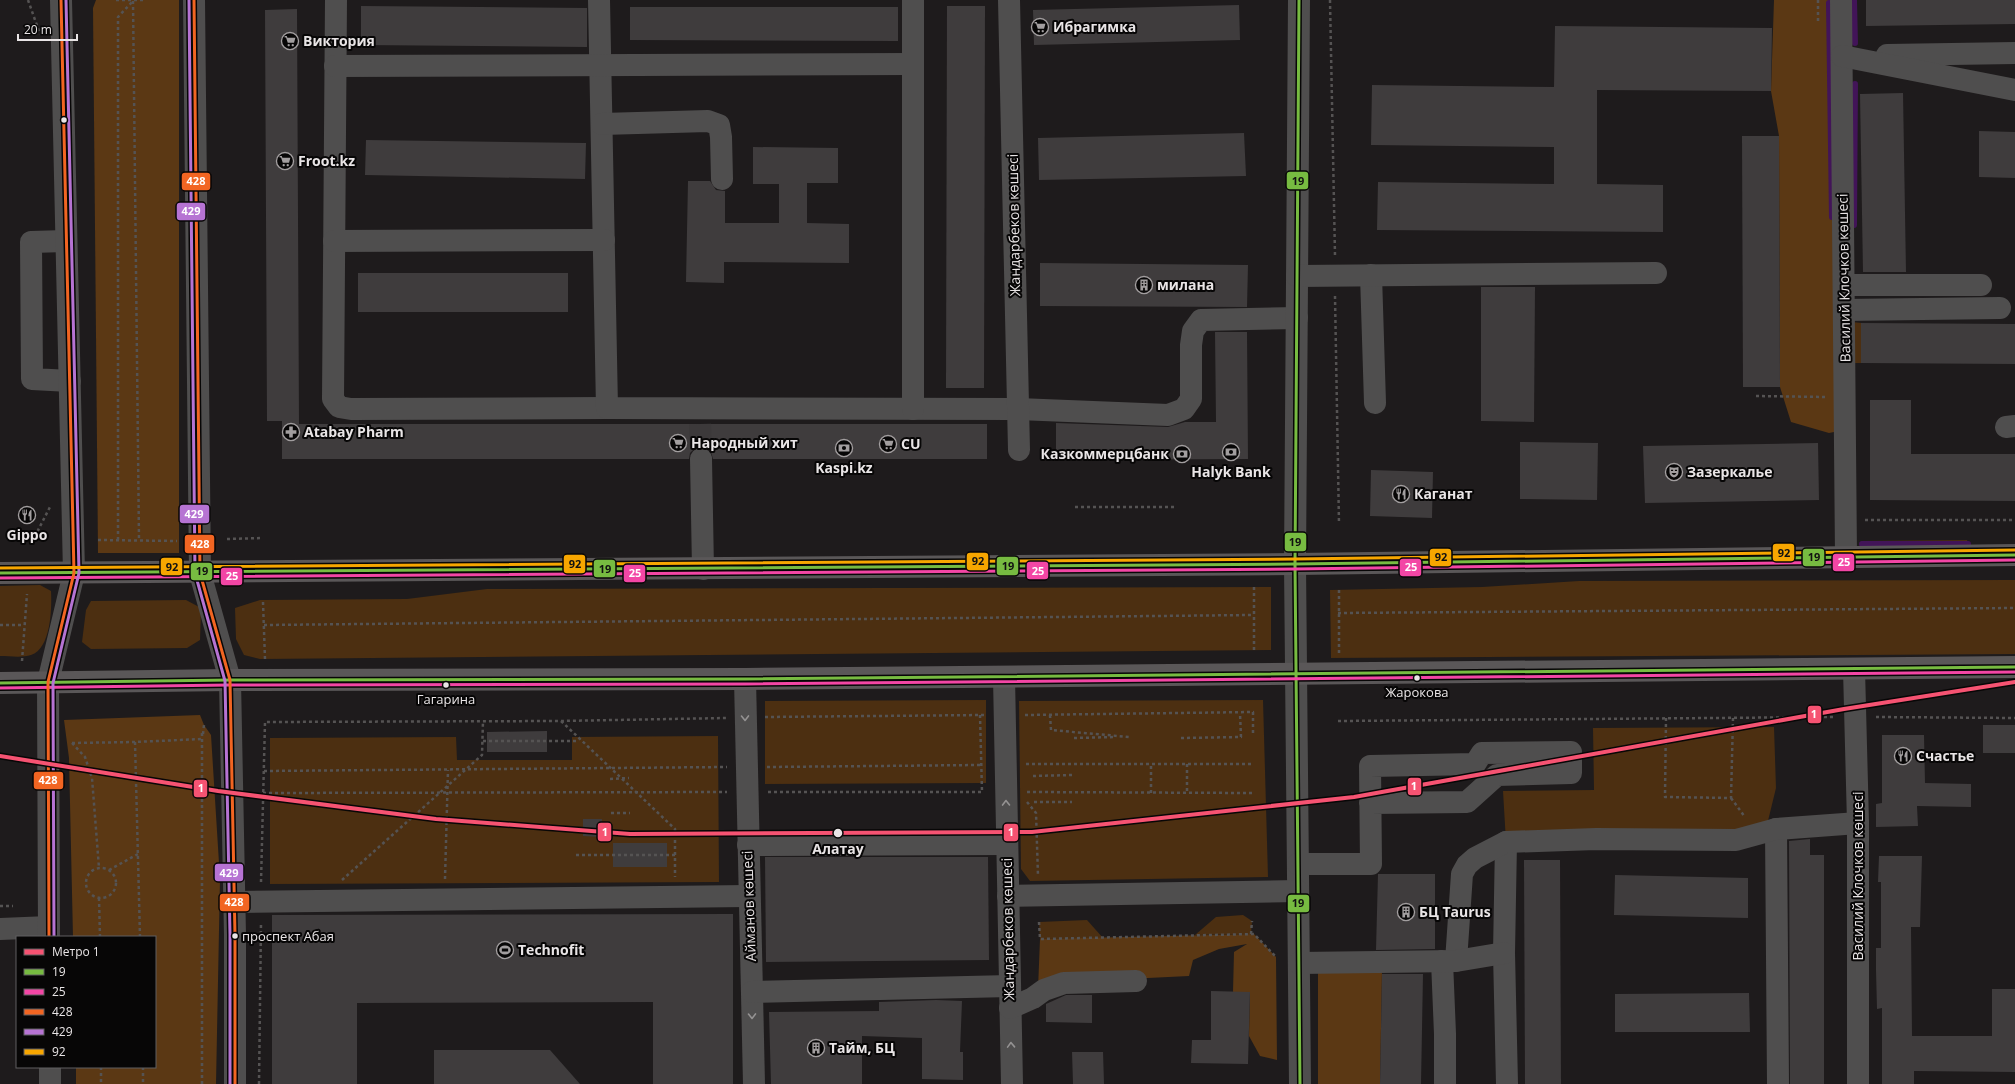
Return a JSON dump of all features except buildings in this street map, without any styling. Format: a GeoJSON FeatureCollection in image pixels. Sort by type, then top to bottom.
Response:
{"type":"FeatureCollection","features":[{"type":"Feature","properties":{"kind":"main road"},"geometry":{"type":"LineString","coordinates":[[0,573],[200,573],[1295,564],[2015,555]]}},
{"type":"Feature","properties":{"kind":"main road"},"geometry":{"type":"LineString","coordinates":[[0,683],[230,680],[745,679],[2015,668]]}},
{"type":"Feature","properties":{"kind":"street"},"geometry":{"type":"LineString","coordinates":[[0,929],[49,932],[48,682],[74,573],[61,0]]}},
{"type":"Feature","properties":{"kind":"street"},"geometry":{"type":"LineString","coordinates":[[194,0],[200,573],[230,680],[235,902],[235,1084]]}},
{"type":"Feature","properties":{"kind":"street"},"geometry":{"type":"LineString","coordinates":[[336,0],[333,399],[339,407],[352,409],[607,408],[700,416],[725,409],[1018,409],[1168,415],[1184,409],[1192,399],[1191,345],[1193,331],[1201,320],[1297,318]]}},
{"type":"Feature","properties":{"kind":"street"},"geometry":{"type":"LineString","coordinates":[[599,0],[607,408]]}},
{"type":"Feature","properties":{"kind":"street"},"geometry":{"type":"LineString","coordinates":[[913,0],[913,409]]}},
{"type":"Feature","properties":{"kind":"street","name":"Жандарбеков көшесі"},"geometry":{"type":"LineString","coordinates":[[1008,0],[1019,450]]}},
{"type":"Feature","properties":{"kind":"street"},"geometry":{"type":"LineString","coordinates":[[1299,0],[1295,564],[1300,1084]]}},
{"type":"Feature","properties":{"kind":"street","name":"Василий Клочков көшесі"},"geometry":{"type":"LineString","coordinates":[[1841,0],[1846,557]]}},
{"type":"Feature","properties":{"kind":"street"},"geometry":{"type":"LineString","coordinates":[[1842,56],[2015,53]]}},
{"type":"Feature","properties":{"kind":"street"},"geometry":{"type":"LineString","coordinates":[[1842,56],[2015,90]]}},
{"type":"Feature","properties":{"kind":"street"},"geometry":{"type":"LineString","coordinates":[[335,66],[913,64]]}},
{"type":"Feature","properties":{"kind":"street"},"geometry":{"type":"LineString","coordinates":[[602,124],[708,121],[719,125],[722,137],[722,179]]}},
{"type":"Feature","properties":{"kind":"street"},"geometry":{"type":"LineString","coordinates":[[334,241],[604,240]]}},
{"type":"Feature","properties":{"kind":"street"},"geometry":{"type":"LineString","coordinates":[[66,241],[31,242],[32,379],[70,381]]}},
{"type":"Feature","properties":{"kind":"street"},"geometry":{"type":"LineString","coordinates":[[1297,276],[1656,273]]}},
{"type":"Feature","properties":{"kind":"street"},"geometry":{"type":"LineString","coordinates":[[1371,275],[1375,403]]}},
{"type":"Feature","properties":{"kind":"street"},"geometry":{"type":"LineString","coordinates":[[1844,285],[1981,285]]}},
{"type":"Feature","properties":{"kind":"street"},"geometry":{"type":"LineString","coordinates":[[1844,310],[2000,308]]}},
{"type":"Feature","properties":{"kind":"street"},"geometry":{"type":"LineString","coordinates":[[701,459],[703,569]]}},
{"type":"Feature","properties":{"kind":"street","name":"Василий Клочков көшесі"},"geometry":{"type":"LineString","coordinates":[[1854,669],[1858,823],[1858,1084]]}},
{"type":"Feature","properties":{"kind":"street","name":"Жандарбеков көшесі"},"geometry":{"type":"LineString","coordinates":[[1004,677],[1012,1084]]}},
{"type":"Feature","properties":{"kind":"street","name":"Айманов көшесі"},"geometry":{"type":"LineString","coordinates":[[745,679],[748,896],[754,1084]]}},
{"type":"Feature","properties":{"kind":"street"},"geometry":{"type":"LineString","coordinates":[[1298,864],[1371,864],[1370,803],[1370,766],[1475,764],[1482,753],[1571,752],[1571,773],[1497,775],[1467,802],[1370,803]]}},
{"type":"Feature","properties":{"kind":"street"},"geometry":{"type":"LineString","coordinates":[[1445,1084],[1445,1034],[1449,961],[1462,874],[1467,865],[1475,858],[1506,842],[1596,840],[1736,840],[1776,829],[1858,823]]}},
{"type":"Feature","properties":{"kind":"street"},"geometry":{"type":"LineString","coordinates":[[1776,829],[1778,1084]]}},
{"type":"Feature","properties":{"kind":"street"},"geometry":{"type":"LineString","coordinates":[[1506,842],[1504,953],[1507,1084]]}},
{"type":"Feature","properties":{"kind":"street"},"geometry":{"type":"LineString","coordinates":[[748,845],[1007,844]]}},
{"type":"Feature","properties":{"kind":"street"},"geometry":{"type":"LineString","coordinates":[[1008,896],[1298,891]]}},
{"type":"Feature","properties":{"kind":"street"},"geometry":{"type":"LineString","coordinates":[[235,902],[748,896]]}},
{"type":"Feature","properties":{"kind":"street"},"geometry":{"type":"LineString","coordinates":[[1299,963],[1449,961],[1504,953]]}},
{"type":"Feature","properties":{"kind":"street"},"geometry":{"type":"LineString","coordinates":[[1010,1008],[1033,998],[1044,990],[1064,983],[1136,981]]}},
{"type":"Feature","properties":{"kind":"street"},"geometry":{"type":"LineString","coordinates":[[752,992],[1010,986]]}},
{"type":"Feature","properties":{"kind":"street"},"geometry":{"type":"LineString","coordinates":[[50,1068],[50,1084]]}},
{"type":"Feature","properties":{"kind":"path"},"geometry":{"type":"LineString","coordinates":[[116,0],[146,0]]}},
{"type":"Feature","properties":{"kind":"path"},"geometry":{"type":"LineString","coordinates":[[118,540],[118,17],[133,1]]}},
{"type":"Feature","properties":{"kind":"path"},"geometry":{"type":"LineString","coordinates":[[133,1],[139,540]]}},
{"type":"Feature","properties":{"kind":"path"},"geometry":{"type":"LineString","coordinates":[[1756,396],[1828,397]]}},
{"type":"Feature","properties":{"kind":"path"},"geometry":{"type":"LineString","coordinates":[[1074,507],[1175,507]]}},
{"type":"Feature","properties":{"kind":"path"},"geometry":{"type":"LineString","coordinates":[[1998,515],[1998,520]]}},
{"type":"Feature","properties":{"kind":"path"},"geometry":{"type":"LineString","coordinates":[[1861,520],[2015,520]]}},
{"type":"Feature","properties":{"kind":"path"},"geometry":{"type":"LineString","coordinates":[[227,539],[263,538]]}},
{"type":"Feature","properties":{"kind":"path"},"geometry":{"type":"LineString","coordinates":[[98,540],[177,541]]}},
{"type":"Feature","properties":{"kind":"path"},"geometry":{"type":"LineString","coordinates":[[1254,587],[1254,650]]}},
{"type":"Feature","properties":{"kind":"path"},"geometry":{"type":"LineString","coordinates":[[1339,590],[1339,658]]}},
{"type":"Feature","properties":{"kind":"path"},"geometry":{"type":"LineString","coordinates":[[22,661],[27,591]]}},
{"type":"Feature","properties":{"kind":"path"},"geometry":{"type":"LineString","coordinates":[[263,602],[266,664]]}},
{"type":"Feature","properties":{"kind":"path"},"geometry":{"type":"LineString","coordinates":[[1338,614],[2015,608]]}},
{"type":"Feature","properties":{"kind":"path"},"geometry":{"type":"LineString","coordinates":[[264,625],[1254,615]]}},
{"type":"Feature","properties":{"kind":"path"},"geometry":{"type":"LineString","coordinates":[[0,625],[24,624]]}},
{"type":"Feature","properties":{"kind":"path"},"geometry":{"type":"LineString","coordinates":[[1181,738],[1241,736],[1240,712]]}},
{"type":"Feature","properties":{"kind":"path"},"geometry":{"type":"LineString","coordinates":[[265,722],[560,721],[1253,712],[1253,734]]}},
{"type":"Feature","properties":{"kind":"path"},"geometry":{"type":"LineString","coordinates":[[761,792],[982,792],[980,715]]}},
{"type":"Feature","properties":{"kind":"path"},"geometry":{"type":"LineString","coordinates":[[1050,715],[1051,730],[1129,737],[1074,738]]}},
{"type":"Feature","properties":{"kind":"path"},"geometry":{"type":"LineString","coordinates":[[1338,721],[1856,716],[2015,718]]}},
{"type":"Feature","properties":{"kind":"path"},"geometry":{"type":"LineString","coordinates":[[1666,718],[1665,797],[1731,798],[1732,718]]}},
{"type":"Feature","properties":{"kind":"path"},"geometry":{"type":"LineString","coordinates":[[341,881],[448,787],[482,754],[483,721]]}},
{"type":"Feature","properties":{"kind":"path"},"geometry":{"type":"LineString","coordinates":[[560,721],[675,829],[675,855],[576,855]]}},
{"type":"Feature","properties":{"kind":"path"},"geometry":{"type":"LineString","coordinates":[[202,740],[204,725]]}},
{"type":"Feature","properties":{"kind":"path"},"geometry":{"type":"LineString","coordinates":[[202,733],[202,1084]]}},
{"type":"Feature","properties":{"kind":"path"},"geometry":{"type":"LineString","coordinates":[[66,743],[202,740]]}},
{"type":"Feature","properties":{"kind":"path"},"geometry":{"type":"LineString","coordinates":[[483,741],[576,741]]}},
{"type":"Feature","properties":{"kind":"path"},"geometry":{"type":"LineString","coordinates":[[135,742],[140,936]]}},
{"type":"Feature","properties":{"kind":"path"},"geometry":{"type":"LineString","coordinates":[[72,743],[85,757],[92,778],[99,868]]}},
{"type":"Feature","properties":{"kind":"path"},"geometry":{"type":"LineString","coordinates":[[1020,764],[1252,764]]}},
{"type":"Feature","properties":{"kind":"path"},"geometry":{"type":"LineString","coordinates":[[1150,793],[1151,764]]}},
{"type":"Feature","properties":{"kind":"path"},"geometry":{"type":"LineString","coordinates":[[1187,764],[1187,793]]}},
{"type":"Feature","properties":{"kind":"path"},"geometry":{"type":"LineString","coordinates":[[760,767],[981,765]]}},
{"type":"Feature","properties":{"kind":"path"},"geometry":{"type":"LineString","coordinates":[[264,771],[731,767]]}},
{"type":"Feature","properties":{"kind":"path"},"geometry":{"type":"LineString","coordinates":[[445,881],[448,770]]}},
{"type":"Feature","properties":{"kind":"path"},"geometry":{"type":"LineString","coordinates":[[1034,776],[1072,775]]}},
{"type":"Feature","properties":{"kind":"path"},"geometry":{"type":"LineString","coordinates":[[610,778],[629,778]]}},
{"type":"Feature","properties":{"kind":"path"},"geometry":{"type":"LineString","coordinates":[[263,793],[730,792]]}},
{"type":"Feature","properties":{"kind":"path"},"geometry":{"type":"LineString","coordinates":[[1020,792],[1252,793]]}},
{"type":"Feature","properties":{"kind":"path"},"geometry":{"type":"LineString","coordinates":[[1024,797],[1036,813],[1038,881]]}},
{"type":"Feature","properties":{"kind":"path"},"geometry":{"type":"LineString","coordinates":[[1034,802],[1072,802]]}},
{"type":"Feature","properties":{"kind":"path"},"geometry":{"type":"LineString","coordinates":[[610,813],[630,813]]}},
{"type":"Feature","properties":{"kind":"path"},"geometry":{"type":"LineString","coordinates":[[109,870],[115,878],[115,888],[109,896],[99,898],[91,894],[88,890],[86,880],[90,872],[99,868],[109,870],[138,854]]}},
{"type":"Feature","properties":{"kind":"path"},"geometry":{"type":"LineString","coordinates":[[99,898],[100,936]]}},
{"type":"Feature","properties":{"kind":"path"},"geometry":{"type":"LineString","coordinates":[[1251,934],[1252,921]]}},
{"type":"Feature","properties":{"kind":"path"},"geometry":{"type":"LineString","coordinates":[[1039,922],[1040,940],[1254,934],[1276,957]]}},
{"type":"Feature","properties":{"kind":"path"},"geometry":{"type":"LineString","coordinates":[[101,1068],[101,1084]]}},
{"type":"Feature","properties":{"kind":"path"},"geometry":{"type":"LineString","coordinates":[[143,1068],[144,1084]]}},
{"type":"Feature","properties":{"kind":"shaded area"},"geometry":{"type":"Polygon","coordinates":[[[96,0],[179,0],[179,553],[98,553],[93,8],[96,0]]]}},
{"type":"Feature","properties":{"kind":"shaded area"},"geometry":{"type":"Polygon","coordinates":[[[1774,0],[1832,0],[1839,431],[1829,433],[1791,422],[1780,387],[1779,136],[1771,91],[1774,0]]]}},
{"type":"Feature","properties":{"kind":"shaded area"},"geometry":{"type":"Polygon","coordinates":[[[1852,322],[1861,323],[1861,363],[1852,363],[1852,322]]]}},
{"type":"Feature","properties":{"kind":"shaded area"},"geometry":{"type":"Polygon","coordinates":[[[1967,540],[1972,555],[1864,556],[1861,541],[1967,540]]]}},
{"type":"Feature","properties":{"kind":"shaded area"},"geometry":{"type":"Polygon","coordinates":[[[2015,580],[2015,654],[1331,658],[1330,590],[1482,587],[1579,581],[2015,580]]]}},
{"type":"Feature","properties":{"kind":"shaded area"},"geometry":{"type":"Polygon","coordinates":[[[40,585],[51,591],[49,627],[43,645],[38,651],[31,655],[20,657],[0,656],[0,586],[40,585]]]}},
{"type":"Feature","properties":{"kind":"shaded area"},"geometry":{"type":"Polygon","coordinates":[[[1271,587],[1271,650],[260,659],[244,655],[236,639],[235,608],[260,600],[407,599],[487,589],[1271,587]]]}},
{"type":"Feature","properties":{"kind":"shaded area"},"geometry":{"type":"Polygon","coordinates":[[[186,600],[201,608],[200,640],[187,648],[91,649],[82,642],[86,610],[91,601],[186,600]]]}},
{"type":"Feature","properties":{"kind":"shaded area"},"geometry":{"type":"Polygon","coordinates":[[[986,700],[986,783],[765,784],[765,701],[986,700]]]}},
{"type":"Feature","properties":{"kind":"shaded area"},"geometry":{"type":"Polygon","coordinates":[[[1263,700],[1268,877],[1030,881],[1021,869],[1019,701],[1263,700]]]}},
{"type":"Feature","properties":{"kind":"shaded area"},"geometry":{"type":"Polygon","coordinates":[[[200,715],[204,725],[211,735],[220,879],[216,1084],[76,1084],[76,1068],[156,1068],[156,936],[73,936],[69,758],[64,720],[200,715]]]}},
{"type":"Feature","properties":{"kind":"shaded area"},"geometry":{"type":"Polygon","coordinates":[[[1774,727],[1776,788],[1767,825],[1736,840],[1506,842],[1503,791],[1594,790],[1593,728],[1774,727]]]}},
{"type":"Feature","properties":{"kind":"shaded area"},"geometry":{"type":"Polygon","coordinates":[[[718,736],[719,882],[270,884],[270,738],[456,737],[457,760],[572,760],[572,737],[718,736]]]}},
{"type":"Feature","properties":{"kind":"shaded area"},"geometry":{"type":"Polygon","coordinates":[[[1243,915],[1252,921],[1251,934],[1195,935],[1216,917],[1243,915]]]}},
{"type":"Feature","properties":{"kind":"shaded area"},"geometry":{"type":"Polygon","coordinates":[[[1087,920],[1103,938],[1040,939],[1039,922],[1087,920]]]}},
{"type":"Feature","properties":{"kind":"shaded area"},"geometry":{"type":"Polygon","coordinates":[[[1254,934],[1276,957],[1277,1060],[1260,1056],[1249,1036],[1250,992],[1233,992],[1234,952],[1247,944],[1219,949],[1193,960],[1189,976],[1045,983],[1038,989],[1040,939],[1254,934]]]}},
{"type":"Feature","properties":{"kind":"shaded area"},"geometry":{"type":"Polygon","coordinates":[[[1318,970],[1382,971],[1380,1084],[1318,1084],[1318,970]]]}},
{"type":"Feature","properties":{"kind":"waterway"},"geometry":{"type":"LineString","coordinates":[[1854,0],[1855,43]]}},
{"type":"Feature","properties":{"kind":"waterway"},"geometry":{"type":"LineString","coordinates":[[1829,3],[1832,217]]}},
{"type":"Feature","properties":{"kind":"waterway"},"geometry":{"type":"LineString","coordinates":[[1854,225],[1855,84]]}},
{"type":"Feature","properties":{"kind":"waterway"},"geometry":{"type":"LineString","coordinates":[[1862,544],[1968,544]]}},
{"type":"Feature","properties":{"kind":"tunnel"},"geometry":{"type":"LineString","coordinates":[[700,424],[701,459]]}},
{"type":"Feature","properties":{"kind":"metro line","name":"1"},"geometry":{"type":"LineString","coordinates":[[0,756],[218,791],[436,819],[630,834],[1032,832],[1354,797],[1844,709],[2015,682]]}},
{"type":"Feature","properties":{"kind":"transit line","name":"428"},"geometry":{"type":"LineString","coordinates":[[49,936],[48,682],[74,573],[61,0]]}},
{"type":"Feature","properties":{"kind":"transit line","name":"429"},"geometry":{"type":"LineString","coordinates":[[54,936],[53,683],[79,573],[66,0]]}},
{"type":"Feature","properties":{"kind":"transit line","name":"429"},"geometry":{"type":"LineString","coordinates":[[189,0],[195,573],[225,681],[230,935],[230,1084]]}},
{"type":"Feature","properties":{"kind":"transit line","name":"428"},"geometry":{"type":"LineString","coordinates":[[194,0],[200,573],[230,680],[235,935],[235,1084]]}},
{"type":"Feature","properties":{"kind":"transit line","name":"19"},"geometry":{"type":"LineString","coordinates":[[1299,0],[1295,564],[1300,1084]]}},
{"type":"Feature","properties":{"kind":"transit line","name":"92"},"geometry":{"type":"LineString","coordinates":[[0,568],[1295,559],[2015,550]]}},
{"type":"Feature","properties":{"kind":"transit line","name":"19"},"geometry":{"type":"LineString","coordinates":[[0,573],[1295,564],[2015,555]]}},
{"type":"Feature","properties":{"kind":"transit line","name":"25"},"geometry":{"type":"LineString","coordinates":[[0,578],[1295,569],[2015,560]]}},
{"type":"Feature","properties":{"kind":"transit line","name":"19"},"geometry":{"type":"LineString","coordinates":[[0,683],[230,680],[745,679],[2015,667]]}},
{"type":"Feature","properties":{"kind":"transit line","name":"25"},"geometry":{"type":"LineString","coordinates":[[0,688],[230,685],[745,684],[2015,672]]}},
{"type":"Feature","properties":{"kind":"place","name":"Ибрагимка"},"geometry":{"type":"Point","coordinates":[1040,27]}},
{"type":"Feature","properties":{"kind":"place","name":"Виктория"},"geometry":{"type":"Point","coordinates":[290,41]}},
{"type":"Feature","properties":{"kind":"place","name":"Froot.kz"},"geometry":{"type":"Point","coordinates":[285,161]}},
{"type":"Feature","properties":{"kind":"place","name":"милана"},"geometry":{"type":"Point","coordinates":[1144,285]}},
{"type":"Feature","properties":{"kind":"place","name":"Atabay Pharm"},"geometry":{"type":"Point","coordinates":[291,432]}},
{"type":"Feature","properties":{"kind":"place","name":"Народный хит"},"geometry":{"type":"Point","coordinates":[678,443]}},
{"type":"Feature","properties":{"kind":"place","name":"CU"},"geometry":{"type":"Point","coordinates":[888,444]}},
{"type":"Feature","properties":{"kind":"place","name":"Kaspi.kz"},"geometry":{"type":"Point","coordinates":[844,448]}},
{"type":"Feature","properties":{"kind":"place","name":"Halyk Bank"},"geometry":{"type":"Point","coordinates":[1231,452]}},
{"type":"Feature","properties":{"kind":"place","name":"Казкоммерцбанк"},"geometry":{"type":"Point","coordinates":[1182,454]}},
{"type":"Feature","properties":{"kind":"place","name":"Зазеркалье"},"geometry":{"type":"Point","coordinates":[1674,472]}},
{"type":"Feature","properties":{"kind":"place","name":"Каганат"},"geometry":{"type":"Point","coordinates":[1401,494]}},
{"type":"Feature","properties":{"kind":"place","name":"Gippo"},"geometry":{"type":"Point","coordinates":[27,515]}},
{"type":"Feature","properties":{"kind":"place","name":"Жарокова"},"geometry":{"type":"Point","coordinates":[1417,678]}},
{"type":"Feature","properties":{"kind":"place","name":"Гагарина"},"geometry":{"type":"Point","coordinates":[446,685]}},
{"type":"Feature","properties":{"kind":"place","name":"Счастье"},"geometry":{"type":"Point","coordinates":[1903,756]}},
{"type":"Feature","properties":{"kind":"place","name":"Алатау"},"geometry":{"type":"Point","coordinates":[838,833]}},
{"type":"Feature","properties":{"kind":"place","name":"БЦ Taurus"},"geometry":{"type":"Point","coordinates":[1406,912]}},
{"type":"Feature","properties":{"kind":"place","name":"проспект Абая"},"geometry":{"type":"Point","coordinates":[235,936]}},
{"type":"Feature","properties":{"kind":"place","name":"Technofit"},"geometry":{"type":"Point","coordinates":[505,950]}},
{"type":"Feature","properties":{"kind":"place","name":"Тайм, БЦ"},"geometry":{"type":"Point","coordinates":[816,1048]}}]}
